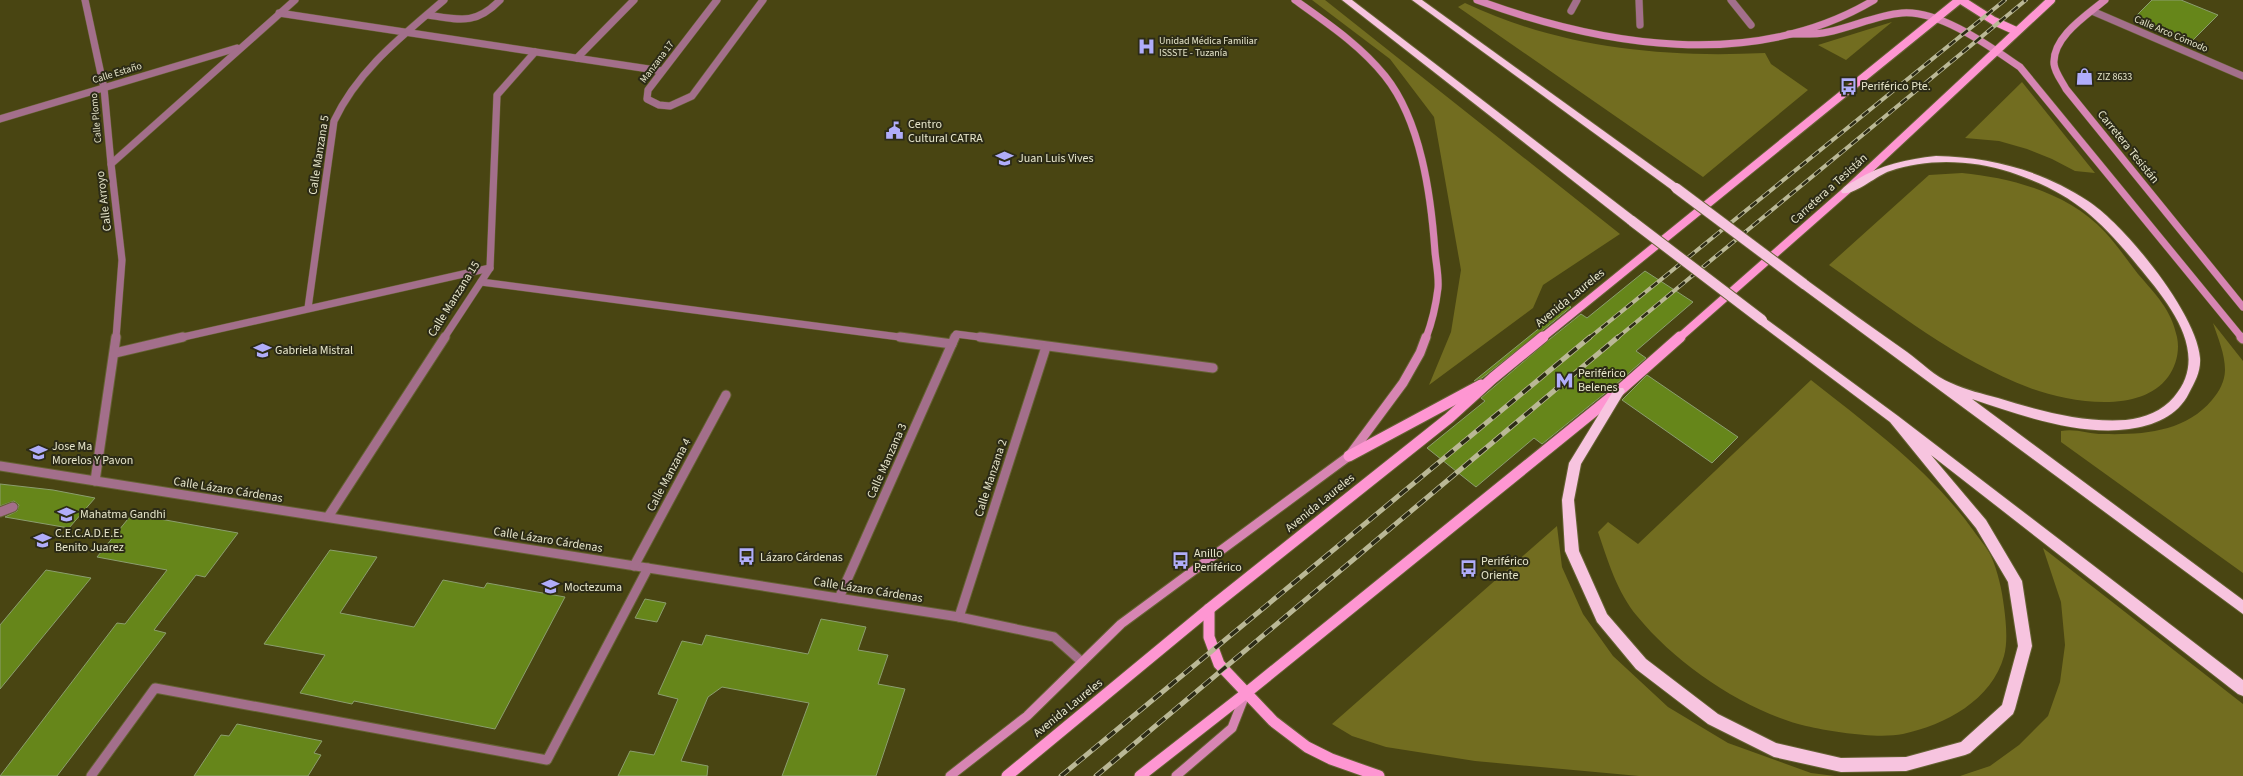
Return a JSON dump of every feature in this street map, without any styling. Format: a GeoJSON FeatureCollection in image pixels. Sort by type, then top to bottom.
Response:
{"type":"FeatureCollection","features":[{"type":"Feature","properties":{"kind":"highway"},"geometry":{"type":"LineString","coordinates":[[1346,0],[1632,221],[1894,419],[2243,689]]}},
{"type":"Feature","properties":{"kind":"highway"},"geometry":{"type":"LineString","coordinates":[[1416,0],[1676,188],[2243,608]]}},
{"type":"Feature","properties":{"kind":"highway"},"geometry":{"type":"LineString","coordinates":[[1846,191],[1888,168],[1915,162],[1951,159],[1997,166],[2056,187],[2079,199],[2101,216],[2161,286],[2178,310],[2189,332],[2195,363],[2190,384],[2172,408],[2151,420],[2123,425],[2065,420],[2019,410],[1945,386]]}},
{"type":"Feature","properties":{"kind":"highway"},"geometry":{"type":"LineString","coordinates":[[1619,391],[1575,463],[1568,500],[1572,551],[1602,618],[1641,664],[1713,719],[1774,750],[1841,765],[1906,764],[1965,748],[2008,709],[2025,646],[2015,582],[1982,524],[1894,419]]}},
{"type":"Feature","properties":{"kind":"main road","name":"Avenida Laureles"},"geometry":{"type":"LineString","coordinates":[[950,776],[1027,716],[1121,624],[1349,456],[1403,383],[1420,353],[1431,324],[1438,287],[1434,234],[1428,192],[1422,160],[1409,117],[1386,77],[1358,46],[1295,0]]}},
{"type":"Feature","properties":{"kind":"main road"},"geometry":{"type":"LineString","coordinates":[[1477,0],[1536,20],[1602,37],[1642,43],[1683,46],[1734,44],[1789,34],[1818,27],[1855,12],[1874,0]]}},
{"type":"Feature","properties":{"kind":"main road"},"geometry":{"type":"LineString","coordinates":[[1933,19],[1960,0],[1994,21],[2016,31]]}},
{"type":"Feature","properties":{"kind":"main road","name":"Carretera a Tesistán"},"geometry":{"type":"LineString","coordinates":[[1619,391],[1846,191],[2051,0]]}},
{"type":"Feature","properties":{"kind":"main road","name":"Carretera Tesistán"},"geometry":{"type":"LineString","coordinates":[[2105,0],[2059,43],[2054,58],[2055,68],[2066,89],[2243,307]]}},
{"type":"Feature","properties":{"kind":"main road"},"geometry":{"type":"LineString","coordinates":[[1789,34],[1816,34],[1904,12],[1933,19],[1976,38],[1996,50],[2020,67],[2243,339]]}},
{"type":"Feature","properties":{"kind":"main road","name":"Avenida Laureles"},"geometry":{"type":"LineString","coordinates":[[1007,776],[1209,609],[1449,418],[1493,378],[1933,19]]}},
{"type":"Feature","properties":{"kind":"main road"},"geometry":{"type":"LineString","coordinates":[[1349,456],[1493,378]]}},
{"type":"Feature","properties":{"kind":"main road"},"geometry":{"type":"LineString","coordinates":[[1140,776],[1245,694],[1619,391]]}},
{"type":"Feature","properties":{"kind":"main road"},"geometry":{"type":"LineString","coordinates":[[1209,609],[1209,637],[1219,664],[1245,694],[1273,721],[1307,746],[1331,759],[1379,776]]}},
{"type":"Feature","properties":{"kind":"main road"},"geometry":{"type":"LineString","coordinates":[[1176,776],[1232,728],[1245,694]]}},
{"type":"Feature","properties":{"kind":"street","name":"Calle Plomo"},"geometry":{"type":"LineString","coordinates":[[85,0],[104,88],[111,164]]}},
{"type":"Feature","properties":{"kind":"street","name":"Calle Arroyo"},"geometry":{"type":"LineString","coordinates":[[95,481],[115,353],[122,260],[111,164],[240,47],[295,0]]}},
{"type":"Feature","properties":{"kind":"street","name":"Calle Manzana 5"},"geometry":{"type":"LineString","coordinates":[[308,308],[334,121],[340,103],[357,80],[407,32],[444,0]]}},
{"type":"Feature","properties":{"kind":"street"},"geometry":{"type":"LineString","coordinates":[[428,15],[462,20],[476,19],[489,12],[500,0]]}},
{"type":"Feature","properties":{"kind":"street"},"geometry":{"type":"LineString","coordinates":[[577,58],[634,0]]}},
{"type":"Feature","properties":{"kind":"street","name":"Manzana 17"},"geometry":{"type":"LineString","coordinates":[[717,0],[648,90],[647,99],[656,105],[668,107],[682,103],[692,96],[763,0]]}},
{"type":"Feature","properties":{"kind":"street"},"geometry":{"type":"LineString","coordinates":[[1571,11],[1577,0]]}},
{"type":"Feature","properties":{"kind":"street"},"geometry":{"type":"LineString","coordinates":[[1638,0],[1640,25]]}},
{"type":"Feature","properties":{"kind":"street"},"geometry":{"type":"LineString","coordinates":[[1731,0],[1751,25]]}},
{"type":"Feature","properties":{"kind":"street","name":"Calle Arco Cómodo"},"geometry":{"type":"LineString","coordinates":[[2092,11],[2243,76]]}},
{"type":"Feature","properties":{"kind":"street"},"geometry":{"type":"LineString","coordinates":[[279,13],[662,71]]}},
{"type":"Feature","properties":{"kind":"street","name":"Calle Estaño"},"geometry":{"type":"LineString","coordinates":[[0,118],[240,47]]}},
{"type":"Feature","properties":{"kind":"street","name":"Calle Manzana 15"},"geometry":{"type":"LineString","coordinates":[[328,517],[490,268],[497,95],[535,52]]}},
{"type":"Feature","properties":{"kind":"street"},"geometry":{"type":"LineString","coordinates":[[115,353],[308,308],[490,268]]}},
{"type":"Feature","properties":{"kind":"street"},"geometry":{"type":"LineString","coordinates":[[481,282],[952,344]]}},
{"type":"Feature","properties":{"kind":"street","name":"Calle Manzana 3"},"geometry":{"type":"LineString","coordinates":[[839,598],[956,334],[1046,347]]}},
{"type":"Feature","properties":{"kind":"street"},"geometry":{"type":"LineString","coordinates":[[1046,347],[1213,368]]}},
{"type":"Feature","properties":{"kind":"street","name":"Calle Manzana 2"},"geometry":{"type":"LineString","coordinates":[[959,617],[1046,347]]}},
{"type":"Feature","properties":{"kind":"street","name":"Calle Manzana 4"},"geometry":{"type":"LineString","coordinates":[[634,566],[726,395]]}},
{"type":"Feature","properties":{"kind":"street","name":"Calle Lázaro Cárdenas"},"geometry":{"type":"LineString","coordinates":[[0,466],[959,617],[1054,637],[1082,662]]}},
{"type":"Feature","properties":{"kind":"street"},"geometry":{"type":"LineString","coordinates":[[0,512],[13,507]]}},
{"type":"Feature","properties":{"kind":"street"},"geometry":{"type":"LineString","coordinates":[[91,776],[155,688],[547,760],[648,568]]}},
{"type":"Feature","properties":{"kind":"shaded area"},"geometry":{"type":"Polygon","coordinates":[[[1312,0],[1325,0],[1620,234],[1543,285],[1533,308],[1429,385],[1451,332],[1461,270],[1434,117],[1390,59],[1312,0]]]}},
{"type":"Feature","properties":{"kind":"shaded area"},"geometry":{"type":"Polygon","coordinates":[[[1465,3],[1501,18],[1537,30],[1575,40],[1612,47],[1688,54],[1765,53],[1771,64],[1808,90],[1703,177],[1458,7],[1465,3]]]}},
{"type":"Feature","properties":{"kind":"shaded area"},"geometry":{"type":"Polygon","coordinates":[[[1892,22],[1846,60],[1818,45],[1892,22]]]}},
{"type":"Feature","properties":{"kind":"shaded area"},"geometry":{"type":"Polygon","coordinates":[[[2022,82],[2095,173],[2075,171],[2052,159],[2027,149],[1999,141],[1965,138],[2022,82]]]}},
{"type":"Feature","properties":{"kind":"shaded area"},"geometry":{"type":"Polygon","coordinates":[[[1962,173],[2001,179],[2039,190],[2074,207],[2090,218],[2105,232],[2162,303],[2171,318],[2174,327],[2178,342],[2178,353],[2168,377],[2156,389],[2140,397],[2122,401],[2103,402],[2064,398],[2030,388],[2003,377],[1951,349],[1829,265],[1929,175],[1962,173]]]}},
{"type":"Feature","properties":{"kind":"shaded area"},"geometry":{"type":"Polygon","coordinates":[[[2213,323],[2243,361],[2243,573],[2061,442],[2061,431],[2072,430],[2098,434],[2133,434],[2148,432],[2176,425],[2201,411],[2217,393],[2223,382],[2225,374],[2223,352],[2213,323]]]}},
{"type":"Feature","properties":{"kind":"shaded area"},"geometry":{"type":"Polygon","coordinates":[[[1811,380],[1876,431],[1938,488],[1956,508],[1985,546],[1996,568],[2005,613],[2006,632],[2004,656],[1998,672],[1978,698],[1965,708],[1950,717],[1919,730],[1903,734],[1881,736],[1806,726],[1783,719],[1736,698],[1714,684],[1672,652],[1637,616],[1630,607],[1619,587],[1609,565],[1598,532],[1608,522],[1638,544],[1811,380]]]}},
{"type":"Feature","properties":{"kind":"shaded area"},"geometry":{"type":"Polygon","coordinates":[[[1557,526],[1562,567],[1583,614],[1613,656],[1668,707],[1728,743],[1811,773],[1835,776],[1639,776],[1475,761],[1386,747],[1352,736],[1332,724],[1557,526]]]}},
{"type":"Feature","properties":{"kind":"shaded area"},"geometry":{"type":"Polygon","coordinates":[[[2043,548],[2243,704],[2243,776],[1960,776],[1990,766],[2019,745],[2048,716],[2060,682],[2065,645],[2061,602],[2043,548]]]}},
{"type":"Feature","properties":{"kind":"building"},"geometry":{"type":"Polygon","coordinates":[[[2152,0],[2181,0],[2218,15],[2192,41],[2135,17],[2152,0]]]}},
{"type":"Feature","properties":{"kind":"building","name":"Periférico Belenes"},"geometry":{"type":"Polygon","coordinates":[[[1645,271],[1693,302],[1636,351],[1646,358],[1614,386],[1542,444],[1534,438],[1476,487],[1427,448],[1485,401],[1481,398],[1550,339],[1581,314],[1587,318],[1645,271]]]}},
{"type":"Feature","properties":{"kind":"building"},"geometry":{"type":"Polygon","coordinates":[[[1568,305],[1571,307],[1543,330],[1482,378],[1474,381],[1568,305]]]}},
{"type":"Feature","properties":{"kind":"building"},"geometry":{"type":"Polygon","coordinates":[[[1647,375],[1738,437],[1712,463],[1622,400],[1647,375]]]}},
{"type":"Feature","properties":{"kind":"building"},"geometry":{"type":"Polygon","coordinates":[[[0,484],[53,490],[95,498],[69,528],[5,517],[17,511],[19,505],[14,501],[0,506],[0,484]]]}},
{"type":"Feature","properties":{"kind":"building"},"geometry":{"type":"Polygon","coordinates":[[[132,514],[238,533],[205,577],[196,575],[154,630],[166,633],[57,776],[0,776],[117,623],[125,624],[167,570],[97,557],[132,514]]]}},
{"type":"Feature","properties":{"kind":"building"},"geometry":{"type":"Polygon","coordinates":[[[330,550],[377,557],[340,613],[414,627],[443,580],[484,588],[487,583],[565,597],[495,729],[354,701],[352,704],[300,693],[325,655],[264,644],[330,550]]]}},
{"type":"Feature","properties":{"kind":"building"},"geometry":{"type":"Polygon","coordinates":[[[46,570],[91,578],[0,689],[0,625],[46,570]]]}},
{"type":"Feature","properties":{"kind":"building"},"geometry":{"type":"Polygon","coordinates":[[[645,599],[666,603],[657,622],[635,618],[645,599]]]}},
{"type":"Feature","properties":{"kind":"building"},"geometry":{"type":"Polygon","coordinates":[[[821,619],[866,627],[858,650],[888,655],[878,684],[905,689],[876,776],[782,776],[809,703],[722,687],[708,697],[681,761],[708,766],[707,776],[618,776],[630,751],[654,755],[678,699],[658,694],[682,641],[702,645],[706,635],[808,654],[821,619]]]}},
{"type":"Feature","properties":{"kind":"building"},"geometry":{"type":"Polygon","coordinates":[[[237,724],[322,741],[314,753],[321,755],[308,776],[194,776],[221,735],[229,736],[237,724]]]}},
{"type":"Feature","properties":{"kind":"railway"},"geometry":{"type":"LineString","coordinates":[[1589,338],[2005,0]]}},
{"type":"Feature","properties":{"kind":"railway"},"geometry":{"type":"LineString","coordinates":[[1617,338],[2026,0]]}},
{"type":"Feature","properties":{"kind":"railway"},"geometry":{"type":"LineString","coordinates":[[1061,776],[1590,337]]}},
{"type":"Feature","properties":{"kind":"railway"},"geometry":{"type":"LineString","coordinates":[[1096,776],[1618,337]]}},
{"type":"Feature","properties":{"kind":"place","name":"Unidad Médica Familiar ISSSTE - Tuzanía"},"geometry":{"type":"Point","coordinates":[1146,47]}},
{"type":"Feature","properties":{"kind":"place","name":"ZIZ 8633"},"geometry":{"type":"Point","coordinates":[2084,77]}},
{"type":"Feature","properties":{"kind":"place","name":"Periférico Pte."},"geometry":{"type":"Point","coordinates":[1848,86]}},
{"type":"Feature","properties":{"kind":"place","name":"Centro Cultural CATRA"},"geometry":{"type":"Point","coordinates":[895,131]}},
{"type":"Feature","properties":{"kind":"place","name":"Juan Luis Vives"},"geometry":{"type":"Point","coordinates":[1005,158]}},
{"type":"Feature","properties":{"kind":"place","name":"Gabriela Mistral"},"geometry":{"type":"Point","coordinates":[262,350]}},
{"type":"Feature","properties":{"kind":"place","name":"Periférico Belenes"},"geometry":{"type":"Point","coordinates":[1565,380]}},
{"type":"Feature","properties":{"kind":"place","name":"Jose Ma Morelos Y Pavon"},"geometry":{"type":"Point","coordinates":[39,453]}},
{"type":"Feature","properties":{"kind":"place","name":"Mahatma Gandhi"},"geometry":{"type":"Point","coordinates":[67,514]}},
{"type":"Feature","properties":{"kind":"place","name":"C.E.C.A.D.E.E. Benito Juarez"},"geometry":{"type":"Point","coordinates":[42,540]}},
{"type":"Feature","properties":{"kind":"place","name":"Lázaro Cárdenas"},"geometry":{"type":"Point","coordinates":[747,557]}},
{"type":"Feature","properties":{"kind":"place","name":"Anillo Periférico"},"geometry":{"type":"Point","coordinates":[1181,560]}},
{"type":"Feature","properties":{"kind":"place","name":"Periférico Oriente"},"geometry":{"type":"Point","coordinates":[1468,568]}},
{"type":"Feature","properties":{"kind":"place","name":"Moctezuma"},"geometry":{"type":"Point","coordinates":[551,587]}}]}
